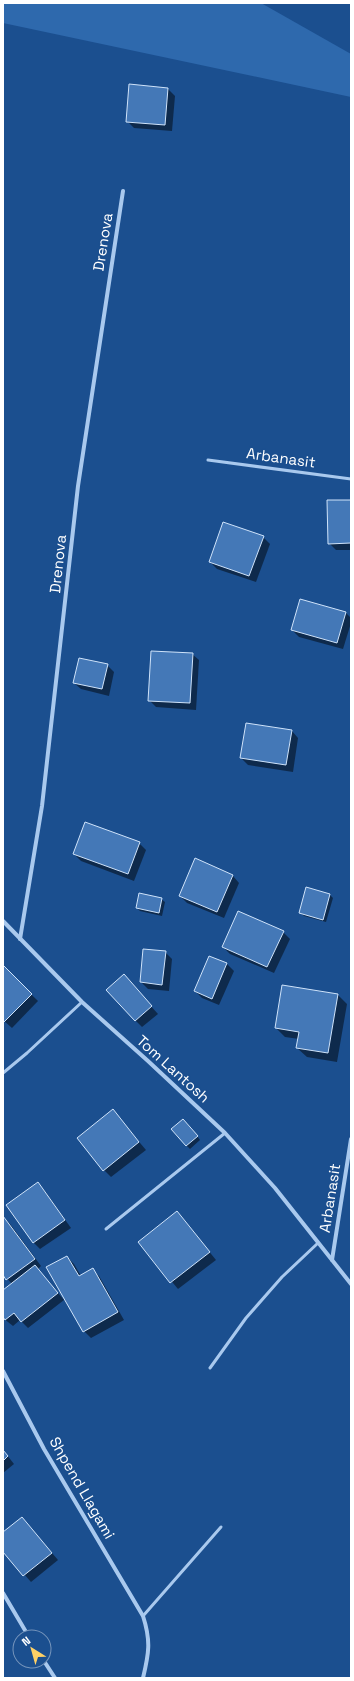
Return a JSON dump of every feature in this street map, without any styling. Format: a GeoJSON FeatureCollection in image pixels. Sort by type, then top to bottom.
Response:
{"type":"FeatureCollection","features":[{"type":"Feature","properties":{"kind":"street","name":"Drenova"},"geometry":{"type":"LineString","coordinates":[[20,939],[42,806],[78,486],[123,191]]}},
{"type":"Feature","properties":{"kind":"street","name":"Tom Lantosh"},"geometry":{"type":"LineString","coordinates":[[3,921],[82,1002],[225,1133],[275,1188],[351,1284]]}},
{"type":"Feature","properties":{"kind":"street","name":"Arbanasit"},"geometry":{"type":"LineString","coordinates":[[332,1260],[351,1139]]}},
{"type":"Feature","properties":{"kind":"street","name":"Shpend Llagami"},"geometry":{"type":"LineString","coordinates":[[3,1371],[44,1449],[143,1616],[149,1634],[149,1656],[143,1678]]}},
{"type":"Feature","properties":{"kind":"street"},"geometry":{"type":"LineString","coordinates":[[3,1593],[24,1629]]}},
{"type":"Feature","properties":{"kind":"street"},"geometry":{"type":"LineString","coordinates":[[49,1669],[55,1678]]}},
{"type":"Feature","properties":{"kind":"lane","name":"Arbanasit"},"geometry":{"type":"LineString","coordinates":[[208,460],[351,479]]}},
{"type":"Feature","properties":{"kind":"lane"},"geometry":{"type":"LineString","coordinates":[[3,1072],[27,1053],[82,1002]]}},
{"type":"Feature","properties":{"kind":"lane"},"geometry":{"type":"LineString","coordinates":[[106,1229],[225,1133]]}},
{"type":"Feature","properties":{"kind":"lane"},"geometry":{"type":"LineString","coordinates":[[210,1368],[246,1318],[282,1277],[318,1243]]}},
{"type":"Feature","properties":{"kind":"lane"},"geometry":{"type":"LineString","coordinates":[[143,1616],[221,1527]]}},
{"type":"Feature","properties":{"kind":"shaded area"},"geometry":{"type":"Polygon","coordinates":[[[3,3],[261,3],[351,54],[351,97],[3,23],[3,3]]]}},
{"type":"Feature","properties":{"kind":"building"},"geometry":{"type":"Polygon","coordinates":[[[129,84],[168,88],[165,125],[126,122],[129,84]]]}},
{"type":"Feature","properties":{"kind":"building"},"geometry":{"type":"Polygon","coordinates":[[[327,500],[351,500],[351,543],[328,544],[327,500]]]}},
{"type":"Feature","properties":{"kind":"building"},"geometry":{"type":"Polygon","coordinates":[[[223,522],[264,536],[249,576],[209,562],[223,522]]]}},
{"type":"Feature","properties":{"kind":"building"},"geometry":{"type":"Polygon","coordinates":[[[300,599],[346,612],[337,643],[291,630],[300,599]]]}},
{"type":"Feature","properties":{"kind":"building"},"geometry":{"type":"Polygon","coordinates":[[[151,651],[193,653],[190,703],[148,701],[151,651]]]}},
{"type":"Feature","properties":{"kind":"building"},"geometry":{"type":"Polygon","coordinates":[[[79,658],[108,664],[102,689],[73,683],[79,658]]]}},
{"type":"Feature","properties":{"kind":"building"},"geometry":{"type":"Polygon","coordinates":[[[246,723],[292,730],[286,765],[240,758],[246,723]]]}},
{"type":"Feature","properties":{"kind":"building"},"geometry":{"type":"Polygon","coordinates":[[[85,822],[140,842],[128,874],[73,854],[85,822]]]}},
{"type":"Feature","properties":{"kind":"building"},"geometry":{"type":"Polygon","coordinates":[[[195,858],[233,875],[217,912],[179,896],[195,858]]]}},
{"type":"Feature","properties":{"kind":"building"},"geometry":{"type":"Polygon","coordinates":[[[306,887],[330,894],[323,920],[299,913],[306,887]]]}},
{"type":"Feature","properties":{"kind":"building"},"geometry":{"type":"Polygon","coordinates":[[[139,893],[162,898],[159,913],[136,908],[139,893]]]}},
{"type":"Feature","properties":{"kind":"building"},"geometry":{"type":"Polygon","coordinates":[[[238,911],[284,931],[267,967],[222,947],[238,911]]]}},
{"type":"Feature","properties":{"kind":"building"},"geometry":{"type":"Polygon","coordinates":[[[143,949],[166,951],[162,985],[140,982],[143,949]]]}},
{"type":"Feature","properties":{"kind":"building"},"geometry":{"type":"Polygon","coordinates":[[[209,956],[227,963],[212,999],[194,991],[209,956]]]}},
{"type":"Feature","properties":{"kind":"building"},"geometry":{"type":"Polygon","coordinates":[[[3,965],[32,994],[4,1022],[3,1021],[3,965]]]}},
{"type":"Feature","properties":{"kind":"building"},"geometry":{"type":"Polygon","coordinates":[[[124,974],[152,1006],[135,1021],[106,990],[124,974]]]}},
{"type":"Feature","properties":{"kind":"building"},"geometry":{"type":"Polygon","coordinates":[[[282,985],[338,994],[328,1053],[296,1048],[299,1032],[275,1028],[282,985]]]}},
{"type":"Feature","properties":{"kind":"building"},"geometry":{"type":"Polygon","coordinates":[[[113,1109],[139,1142],[103,1171],[77,1138],[113,1109]]]}},
{"type":"Feature","properties":{"kind":"building"},"geometry":{"type":"Polygon","coordinates":[[[183,1119],[198,1136],[186,1146],[171,1129],[183,1119]]]}},
{"type":"Feature","properties":{"kind":"building"},"geometry":{"type":"Polygon","coordinates":[[[38,1182],[65,1220],[33,1243],[6,1205],[38,1182]]]}},
{"type":"Feature","properties":{"kind":"building"},"geometry":{"type":"Polygon","coordinates":[[[177,1211],[210,1252],[170,1283],[138,1242],[177,1211]]]}},
{"type":"Feature","properties":{"kind":"building"},"geometry":{"type":"Polygon","coordinates":[[[3,1216],[35,1259],[6,1280],[3,1275],[3,1216]]]}},
{"type":"Feature","properties":{"kind":"building"},"geometry":{"type":"Polygon","coordinates":[[[67,1256],[79,1276],[93,1268],[118,1312],[83,1332],[46,1267],[67,1256]]]}},
{"type":"Feature","properties":{"kind":"building"},"geometry":{"type":"Polygon","coordinates":[[[35,1265],[58,1293],[21,1322],[14,1313],[5,1320],[3,1317],[3,1290],[35,1265]]]}},
{"type":"Feature","properties":{"kind":"building"},"geometry":{"type":"Polygon","coordinates":[[[3,1450],[8,1456],[3,1461],[3,1450]]]}},
{"type":"Feature","properties":{"kind":"building"},"geometry":{"type":"Polygon","coordinates":[[[22,1517],[52,1553],[23,1576],[3,1552],[3,1532],[22,1517]]]}}]}
